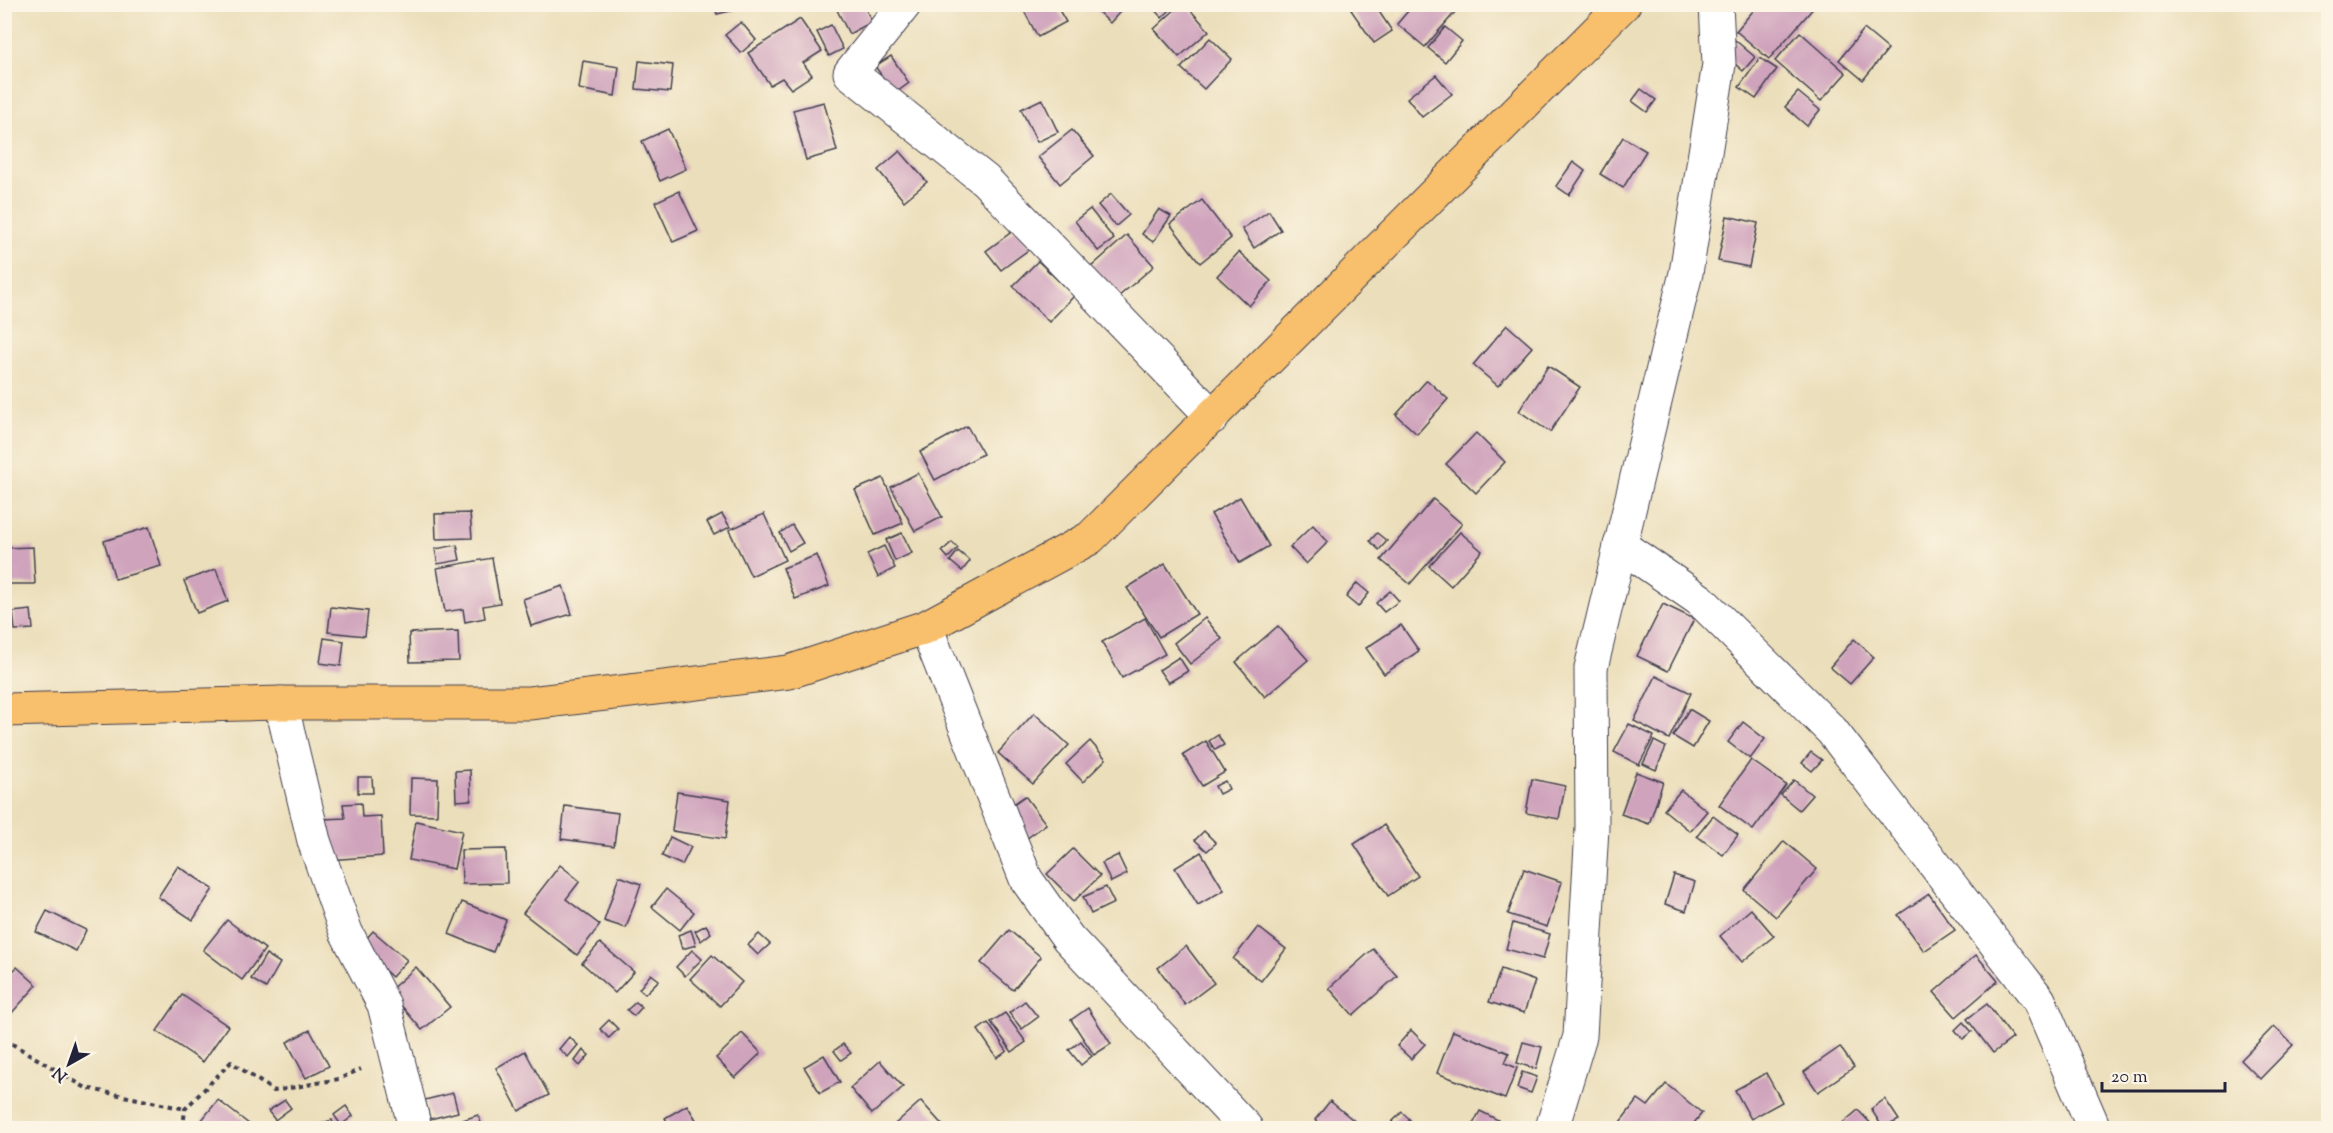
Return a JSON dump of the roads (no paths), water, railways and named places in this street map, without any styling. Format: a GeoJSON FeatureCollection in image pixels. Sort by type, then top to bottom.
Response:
{"type":"FeatureCollection","features":[{"type":"Feature","properties":{"kind":"highway"},"geometry":{"type":"LineString","coordinates":[[4,710],[281,703],[518,703],[553,700],[789,672],[926,627],[1090,538],[1624,4]]}},
{"type":"Feature","properties":{"kind":"street"},"geometry":{"type":"LineString","coordinates":[[905,4],[850,73],[985,180],[1213,417]]}},
{"type":"Feature","properties":{"kind":"street"},"geometry":{"type":"LineString","coordinates":[[1552,1128],[1580,1036],[1592,828],[1591,668],[1686,273],[1719,64],[1716,4]]}},
{"type":"Feature","properties":{"kind":"street"},"geometry":{"type":"LineString","coordinates":[[1620,545],[1700,600],[1832,731],[2039,1000],[2094,1128]]}},
{"type":"Feature","properties":{"kind":"street"},"geometry":{"type":"LineString","coordinates":[[926,627],[1026,879],[1068,938],[1246,1128]]}},
{"type":"Feature","properties":{"kind":"street"},"geometry":{"type":"LineString","coordinates":[[281,703],[314,841],[346,932],[384,1005],[415,1128]]}}]}
